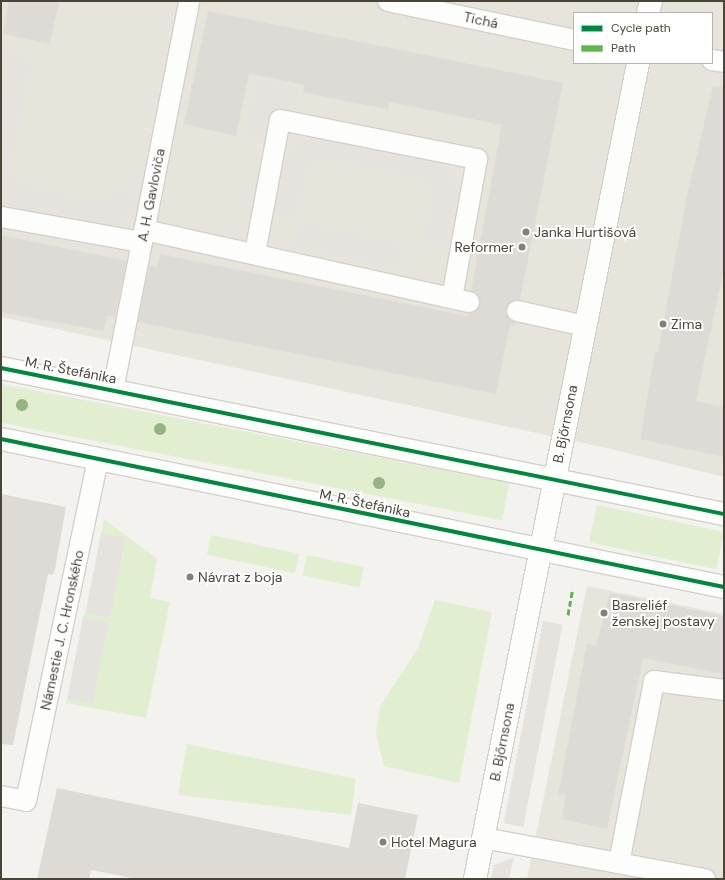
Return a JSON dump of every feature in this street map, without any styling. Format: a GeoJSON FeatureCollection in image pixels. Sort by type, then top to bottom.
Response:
{"type":"FeatureCollection","features":[{"type":"Feature","properties":{"kind":"street"},"geometry":{"type":"LineString","coordinates":[[648,12],[651,1]]}},
{"type":"Feature","properties":{"kind":"street","name":"B. Bjőrnsona"},"geometry":{"type":"LineString","coordinates":[[475,879],[638,64]]}},
{"type":"Feature","properties":{"kind":"street","name":"M. R. Štefánika"},"geometry":{"type":"LineString","coordinates":[[1,368],[724,514]]}},
{"type":"Feature","properties":{"kind":"street","name":"M. R. Štefánika"},"geometry":{"type":"LineString","coordinates":[[1,439],[540,551],[724,586]]}},
{"type":"Feature","properties":{"kind":"lane","name":"A. H. Gavloviča"},"geometry":{"type":"LineString","coordinates":[[113,390],[189,1]]}},
{"type":"Feature","properties":{"kind":"lane","name":"Tichá"},"geometry":{"type":"LineString","coordinates":[[388,1],[573,40]]}},
{"type":"Feature","properties":{"kind":"lane"},"geometry":{"type":"LineString","coordinates":[[713,60],[724,62]]}},
{"type":"Feature","properties":{"kind":"lane"},"geometry":{"type":"LineString","coordinates":[[1,216],[255,253],[460,300],[477,159],[280,120],[255,253]]}},
{"type":"Feature","properties":{"kind":"lane"},"geometry":{"type":"LineString","coordinates":[[517,311],[585,326]]}},
{"type":"Feature","properties":{"kind":"lane","name":"Námestie J. C. Hronského"},"geometry":{"type":"LineString","coordinates":[[1,796],[26,801],[98,459]]}},
{"type":"Feature","properties":{"kind":"lane"},"geometry":{"type":"LineString","coordinates":[[619,863],[654,681],[724,690]]}},
{"type":"Feature","properties":{"kind":"lane"},"geometry":{"type":"LineString","coordinates":[[483,838],[705,879]]}},
{"type":"Feature","properties":{"kind":"shaded area"},"geometry":{"type":"Polygon","coordinates":[[[1,1],[724,1],[724,477],[611,449],[1,317],[1,1]]]}},
{"type":"Feature","properties":{"kind":"shaded area"},"geometry":{"type":"Polygon","coordinates":[[[6,55],[33,61],[11,163],[14,176],[30,187],[100,201],[119,188],[139,202],[131,214],[115,223],[95,223],[11,207],[1,199],[1,78],[6,55]]]}},
{"type":"Feature","properties":{"kind":"shaded area"},"geometry":{"type":"Polygon","coordinates":[[[256,78],[302,88],[297,112],[276,107],[268,143],[244,138],[256,78]]]}},
{"type":"Feature","properties":{"kind":"shaded area"},"geometry":{"type":"Polygon","coordinates":[[[323,134],[432,156],[448,171],[457,192],[446,247],[423,243],[432,195],[421,179],[324,159],[307,171],[297,218],[273,214],[284,161],[300,143],[323,134]]]}},
{"type":"Feature","properties":{"kind":"shaded area"},"geometry":{"type":"Polygon","coordinates":[[[300,222],[406,244],[400,269],[295,246],[300,222]]]}},
{"type":"Feature","properties":{"kind":"shaded area"},"geometry":{"type":"Polygon","coordinates":[[[101,533],[126,538],[110,618],[85,613],[101,533]]]}},
{"type":"Feature","properties":{"kind":"shaded area"},"geometry":{"type":"Polygon","coordinates":[[[587,586],[724,614],[724,879],[527,879],[587,586]]]}},
{"type":"Feature","properties":{"kind":"shaded area"},"geometry":{"type":"Polygon","coordinates":[[[83,617],[109,622],[93,703],[67,698],[83,617]]]}},
{"type":"Feature","properties":{"kind":"shaded area"},"geometry":{"type":"Polygon","coordinates":[[[543,621],[563,625],[523,827],[504,823],[543,621]]]}},
{"type":"Feature","properties":{"kind":"shaded area"},"geometry":{"type":"Polygon","coordinates":[[[514,857],[509,879],[491,879],[494,865],[514,857]]]}},
{"type":"Feature","properties":{"kind":"green space"},"geometry":{"type":"Polygon","coordinates":[[[1,384],[509,483],[502,520],[1,423],[1,384]]]}},
{"type":"Feature","properties":{"kind":"green space"},"geometry":{"type":"Polygon","coordinates":[[[597,505],[724,532],[716,569],[589,542],[597,505]]]}},
{"type":"Feature","properties":{"kind":"green space"},"geometry":{"type":"Polygon","coordinates":[[[104,519],[157,559],[150,598],[170,602],[146,718],[66,703],[67,698],[92,703],[108,622],[83,617],[84,613],[109,618],[126,538],[101,533],[104,519]]]}},
{"type":"Feature","properties":{"kind":"green space"},"geometry":{"type":"Polygon","coordinates":[[[211,535],[299,554],[295,573],[207,555],[211,535]]]}},
{"type":"Feature","properties":{"kind":"green space"},"geometry":{"type":"Polygon","coordinates":[[[307,555],[364,567],[359,588],[303,576],[307,555]]]}},
{"type":"Feature","properties":{"kind":"green space"},"geometry":{"type":"Polygon","coordinates":[[[435,600],[492,612],[459,783],[384,766],[376,733],[380,706],[418,648],[435,600]]]}},
{"type":"Feature","properties":{"kind":"green space"},"geometry":{"type":"Polygon","coordinates":[[[187,744],[356,779],[351,815],[178,795],[187,744]]]}},
{"type":"Feature","properties":{"kind":"building"},"geometry":{"type":"Polygon","coordinates":[[[9,1],[59,1],[50,44],[3,34],[9,1]]]}},
{"type":"Feature","properties":{"kind":"building"},"geometry":{"type":"Polygon","coordinates":[[[208,11],[563,83],[520,300],[513,300],[506,308],[509,319],[515,322],[514,326],[510,325],[496,394],[138,322],[149,265],[157,267],[160,254],[467,316],[480,304],[477,294],[471,291],[502,125],[389,102],[388,109],[345,101],[303,92],[304,85],[249,73],[236,136],[184,124],[208,11]]]}},
{"type":"Feature","properties":{"kind":"building"},"geometry":{"type":"Polygon","coordinates":[[[713,86],[724,87],[724,268],[696,401],[724,407],[724,457],[640,439],[655,352],[658,353],[686,200],[713,86]]]}},
{"type":"Feature","properties":{"kind":"building"},"geometry":{"type":"Polygon","coordinates":[[[1,235],[127,261],[115,317],[107,316],[104,331],[1,312],[1,235]]]}},
{"type":"Feature","properties":{"kind":"building"},"geometry":{"type":"Polygon","coordinates":[[[1,494],[66,507],[55,569],[53,575],[48,574],[13,745],[1,744],[1,494]]]}},
{"type":"Feature","properties":{"kind":"building"},"geometry":{"type":"Polygon","coordinates":[[[610,593],[724,616],[724,674],[643,658],[607,829],[562,819],[566,794],[558,795],[587,643],[596,646],[610,593]]]}},
{"type":"Feature","properties":{"kind":"building"},"geometry":{"type":"Polygon","coordinates":[[[57,788],[349,848],[358,803],[418,815],[405,879],[137,879],[91,870],[89,879],[37,879],[57,788]]]}},
{"type":"Feature","properties":{"kind":"marked path"},"geometry":{"type":"LineString","coordinates":[[568,615],[573,588]]}},
{"type":"Feature","properties":{"kind":"cycle path"},"geometry":{"type":"LineString","coordinates":[[1,368],[724,514]]}},
{"type":"Feature","properties":{"kind":"cycle path"},"geometry":{"type":"LineString","coordinates":[[1,439],[724,587]]}},
{"type":"Feature","properties":{"kind":"place","name":"Janka Hurtišová"},"geometry":{"type":"Point","coordinates":[526,232]}},
{"type":"Feature","properties":{"kind":"place","name":"Reformer"},"geometry":{"type":"Point","coordinates":[522,247]}},
{"type":"Feature","properties":{"kind":"place","name":"Zima"},"geometry":{"type":"Point","coordinates":[663,324]}},
{"type":"Feature","properties":{"kind":"place","name":"Návrat z boja"},"geometry":{"type":"Point","coordinates":[190,577]}},
{"type":"Feature","properties":{"kind":"place","name":"Basreliéf ženskej postavy"},"geometry":{"type":"Point","coordinates":[604,613]}},
{"type":"Feature","properties":{"kind":"place","name":"Hotel Magura"},"geometry":{"type":"Point","coordinates":[383,842]}}]}
